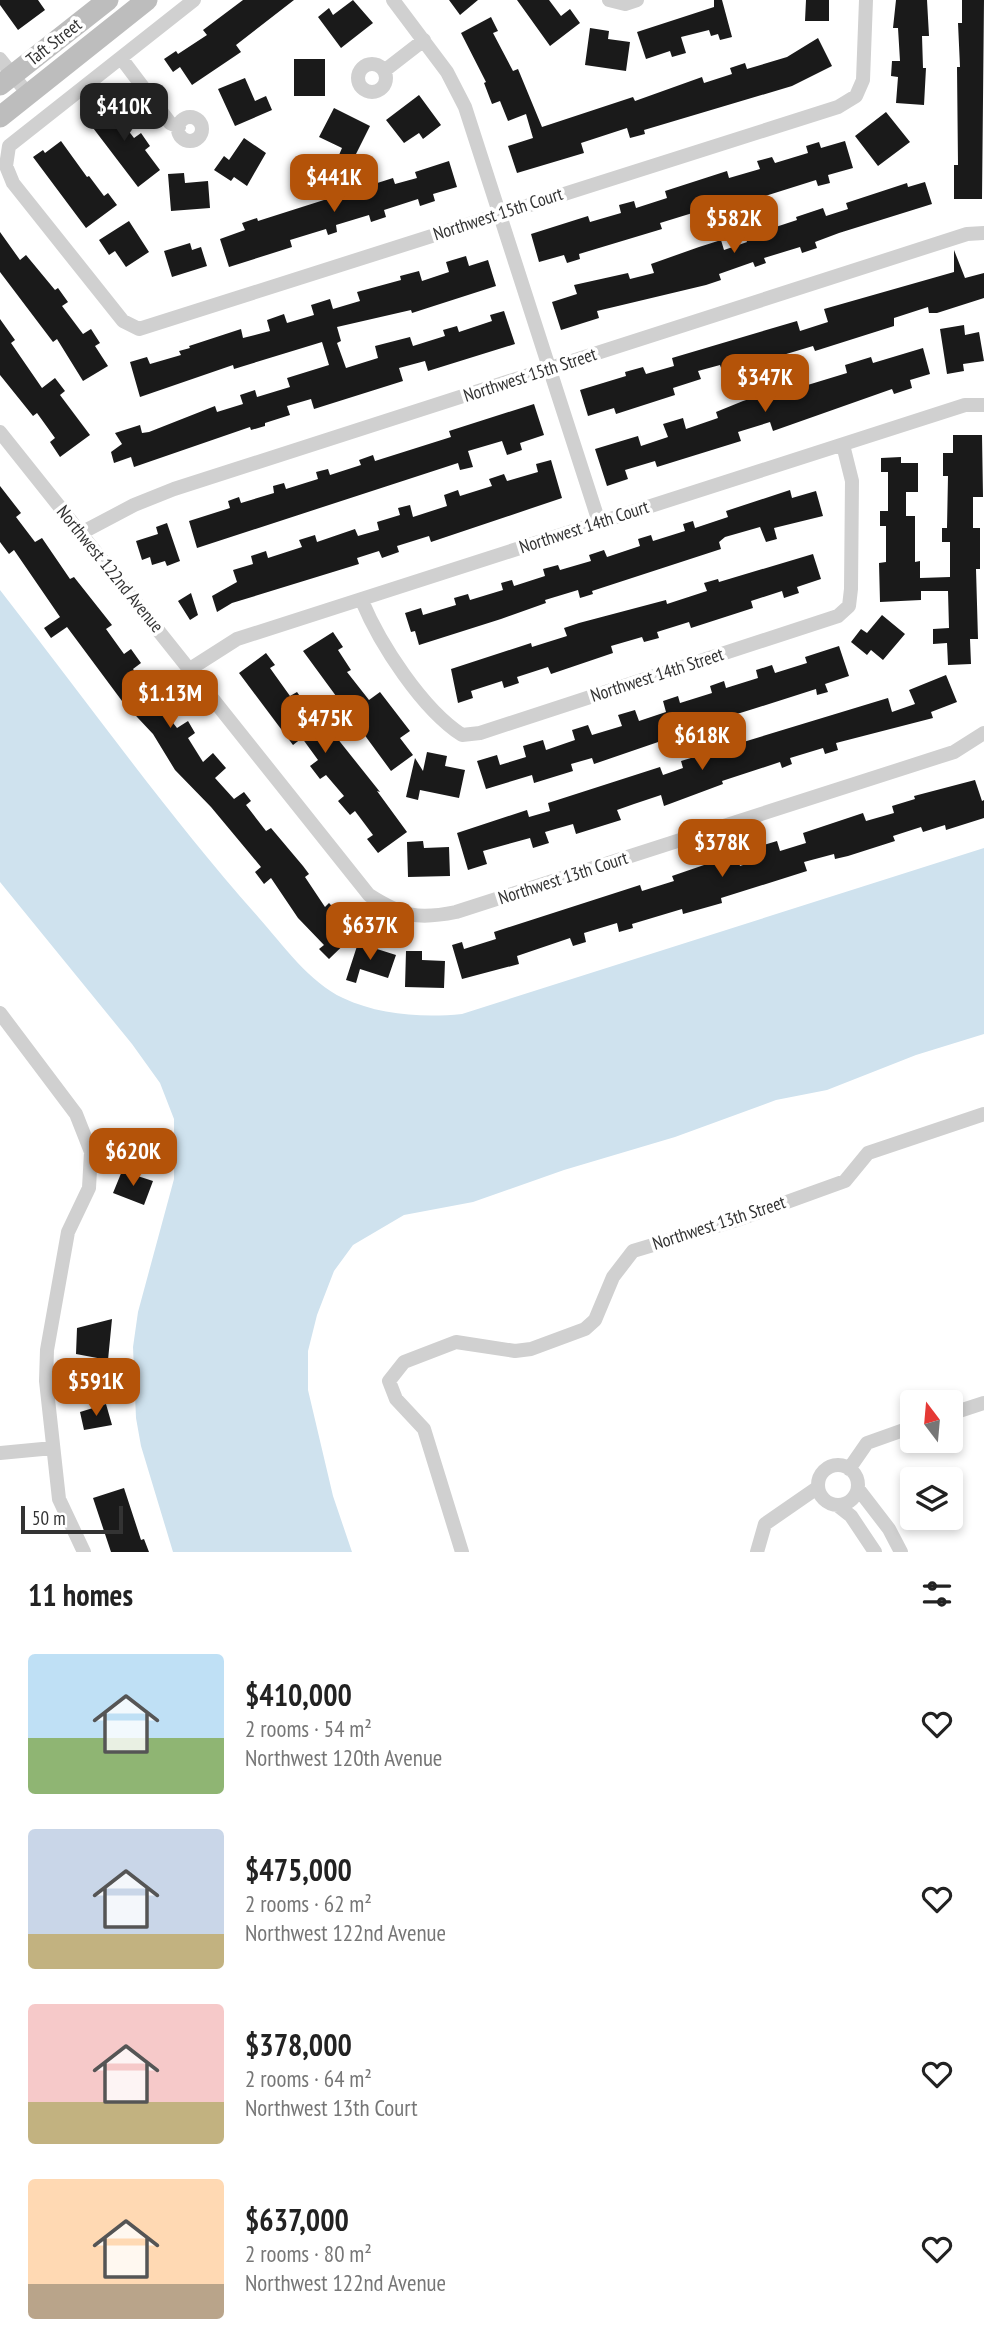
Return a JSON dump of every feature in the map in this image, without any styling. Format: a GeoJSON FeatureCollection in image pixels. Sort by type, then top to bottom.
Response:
{"type":"FeatureCollection","features":[{"type":"Feature","properties":{"kind":"street","name":"Taft Street"},"geometry":{"type":"LineString","coordinates":[[4,73],[108,0]]}},
{"type":"Feature","properties":{"kind":"street","name":"Taft Street"},"geometry":{"type":"LineString","coordinates":[[0,117],[147,0]]}},
{"type":"Feature","properties":{"kind":"street"},"geometry":{"type":"LineString","coordinates":[[179,127],[170,122],[121,58],[194,0]]}},
{"type":"Feature","properties":{"kind":"street"},"geometry":{"type":"LineString","coordinates":[[393,0],[447,72],[464,107],[599,522]]}},
{"type":"Feature","properties":{"kind":"street"},"geometry":{"type":"LineString","coordinates":[[609,0],[631,2]]}},
{"type":"Feature","properties":{"kind":"street","name":"Northwest 15th Court"},"geometry":{"type":"LineString","coordinates":[[121,58],[9,146],[6,166],[13,183],[114,310],[123,320],[139,329],[838,107],[856,96],[863,80],[866,0]]}},
{"type":"Feature","properties":{"kind":"street"},"geometry":{"type":"LineString","coordinates":[[384,71],[424,40]]}},
{"type":"Feature","properties":{"kind":"street"},"geometry":{"type":"LineString","coordinates":[[4,73],[27,94]]}},
{"type":"Feature","properties":{"kind":"street","name":"Northwest 15th Street"},"geometry":{"type":"LineString","coordinates":[[81,533],[134,505],[174,489],[967,234],[984,233]]}},
{"type":"Feature","properties":{"kind":"street","name":"Northwest 14th Court"},"geometry":{"type":"LineString","coordinates":[[190,669],[237,639],[965,405],[984,405]]}},
{"type":"Feature","properties":{"kind":"street","name":"Northwest 122nd Avenue"},"geometry":{"type":"LineString","coordinates":[[0,432],[369,895],[394,911],[416,917]]}},
{"type":"Feature","properties":{"kind":"street","name":"Northwest 14th Street"},"geometry":{"type":"LineString","coordinates":[[362,601],[378,639],[446,724],[462,735],[493,728],[838,616],[849,606],[852,481],[843,445]]}},
{"type":"Feature","properties":{"kind":"street","name":"Northwest 13th Court"},"geometry":{"type":"LineString","coordinates":[[416,917],[457,912],[954,752],[984,733]]}},
{"type":"Feature","properties":{"kind":"street"},"geometry":{"type":"LineString","coordinates":[[1,1017],[76,1114],[91,1152],[89,1188],[68,1232],[47,1350],[59,1499],[79,1535],[84,1552]]}},
{"type":"Feature","properties":{"kind":"street","name":"Northwest 13th Street"},"geometry":{"type":"LineString","coordinates":[[462,1552],[424,1429],[396,1399],[389,1381],[404,1362],[456,1342],[515,1351],[531,1349],[584,1329],[595,1320],[613,1277],[633,1251],[740,1219],[845,1181],[868,1153],[984,1114]]}},
{"type":"Feature","properties":{"kind":"street"},"geometry":{"type":"LineString","coordinates":[[963,1410],[984,1403]]}},
{"type":"Feature","properties":{"kind":"street"},"geometry":{"type":"LineString","coordinates":[[849,1469],[866,1443],[900,1431]]}},
{"type":"Feature","properties":{"kind":"street"},"geometry":{"type":"LineString","coordinates":[[0,1453],[53,1448]]}},
{"type":"Feature","properties":{"kind":"street"},"geometry":{"type":"LineString","coordinates":[[757,1552],[765,1524],[817,1488],[827,1468],[836,1465],[849,1469],[858,1481],[859,1490],[889,1529],[901,1552]]}},
{"type":"Feature","properties":{"kind":"street"},"geometry":{"type":"LineString","coordinates":[[817,1488],[819,1496],[851,1516],[875,1552]]}},
{"type":"Feature","properties":{"kind":"street"},"geometry":{"type":"LineString","coordinates":[[837,1505],[851,1500],[859,1490]]}},
{"type":"Feature","properties":{"kind":"water"},"geometry":{"type":"Polygon","coordinates":[[[0,590],[159,797],[225,878],[297,962],[319,983],[343,998],[386,1012],[432,1016],[462,1014],[984,848],[984,1034],[916,1055],[827,1090],[776,1100],[675,1137],[564,1170],[473,1202],[404,1215],[353,1245],[334,1271],[317,1315],[308,1351],[308,1390],[333,1496],[352,1552],[173,1552],[141,1446],[136,1418],[133,1347],[138,1312],[174,1179],[174,1119],[160,1083],[132,1044],[0,882],[0,590]]]}},
{"type":"Feature","properties":{"kind":"building"},"geometry":{"type":"Polygon","coordinates":[[[0,0],[38,0],[45,10],[18,30],[0,5],[0,0]]]}},
{"type":"Feature","properties":{"kind":"building"},"geometry":{"type":"Polygon","coordinates":[[[243,0],[294,0],[236,45],[241,52],[192,85],[180,67],[173,72],[164,59],[176,51],[178,54],[207,35],[203,30],[243,0]]]}},
{"type":"Feature","properties":{"kind":"building"},"geometry":{"type":"Polygon","coordinates":[[[353,0],[373,23],[341,48],[318,17],[329,8],[333,15],[353,0]]]}},
{"type":"Feature","properties":{"kind":"building"},"geometry":{"type":"Polygon","coordinates":[[[449,0],[478,0],[460,15],[449,0]]]}},
{"type":"Feature","properties":{"kind":"building"},"geometry":{"type":"Polygon","coordinates":[[[517,0],[549,0],[561,16],[570,9],[580,23],[550,46],[517,0]]]}},
{"type":"Feature","properties":{"kind":"building"},"geometry":{"type":"Polygon","coordinates":[[[714,0],[722,0],[732,37],[720,40],[718,34],[711,36],[709,30],[681,37],[686,53],[672,57],[670,51],[646,59],[637,32],[714,7],[714,0]]]}},
{"type":"Feature","properties":{"kind":"building"},"geometry":{"type":"Polygon","coordinates":[[[806,0],[829,0],[829,21],[805,21],[806,0]]]}},
{"type":"Feature","properties":{"kind":"building"},"geometry":{"type":"Polygon","coordinates":[[[896,0],[927,0],[929,36],[922,36],[923,68],[926,68],[924,105],[896,103],[898,77],[891,76],[892,61],[900,61],[898,28],[893,28],[896,0]]]}},
{"type":"Feature","properties":{"kind":"building"},"geometry":{"type":"Polygon","coordinates":[[[962,0],[984,0],[982,199],[954,199],[954,165],[958,165],[958,23],[962,23],[962,0]]]}},
{"type":"Feature","properties":{"kind":"building"},"geometry":{"type":"Polygon","coordinates":[[[491,17],[498,31],[493,33],[513,71],[518,69],[542,127],[633,97],[635,101],[702,77],[704,83],[732,74],[730,68],[745,63],[747,69],[787,57],[818,38],[832,66],[792,86],[644,130],[645,134],[630,138],[627,128],[581,143],[584,153],[517,173],[508,146],[533,138],[526,114],[508,121],[500,101],[492,104],[484,83],[486,82],[461,33],[491,17]]]}},
{"type":"Feature","properties":{"kind":"building"},"geometry":{"type":"Polygon","coordinates":[[[590,28],[609,31],[608,39],[630,42],[626,71],[585,65],[590,28]]]}},
{"type":"Feature","properties":{"kind":"building"},"geometry":{"type":"Polygon","coordinates":[[[294,59],[325,59],[325,96],[294,96],[294,59]]]}},
{"type":"Feature","properties":{"kind":"building"},"geometry":{"type":"Polygon","coordinates":[[[245,78],[255,101],[266,96],[272,110],[235,126],[218,89],[245,78]]]}},
{"type":"Feature","properties":{"kind":"building"},"geometry":{"type":"Polygon","coordinates":[[[419,95],[441,125],[423,139],[419,133],[404,143],[386,120],[419,95]]]}},
{"type":"Feature","properties":{"kind":"building"},"geometry":{"type":"Polygon","coordinates":[[[110,96],[119,108],[114,112],[134,138],[141,133],[150,146],[145,150],[160,170],[138,187],[87,120],[101,109],[97,105],[110,96]]]}},
{"type":"Feature","properties":{"kind":"building"},"geometry":{"type":"Polygon","coordinates":[[[334,108],[370,126],[352,162],[339,155],[342,148],[319,137],[334,108]]]}},
{"type":"Feature","properties":{"kind":"building"},"geometry":{"type":"Polygon","coordinates":[[[886,112],[910,142],[878,166],[855,136],[886,112]]]}},
{"type":"Feature","properties":{"kind":"building"},"geometry":{"type":"Polygon","coordinates":[[[244,138],[266,153],[247,186],[234,177],[231,181],[214,170],[224,156],[229,160],[244,138]]]}},
{"type":"Feature","properties":{"kind":"building"},"geometry":{"type":"Polygon","coordinates":[[[61,141],[87,177],[89,176],[104,196],[108,193],[117,205],[86,228],[33,157],[43,150],[45,153],[61,141]]]}},
{"type":"Feature","properties":{"kind":"building"},"geometry":{"type":"Polygon","coordinates":[[[845,141],[853,168],[828,175],[830,183],[818,186],[816,180],[715,212],[715,215],[702,219],[699,211],[660,223],[662,229],[579,254],[580,259],[567,263],[564,255],[539,262],[531,234],[588,216],[590,222],[621,213],[619,205],[634,201],[636,208],[667,198],[665,191],[727,171],[729,178],[760,169],[757,161],[772,157],[775,163],[808,153],[806,146],[819,142],[821,148],[845,141]]]}},
{"type":"Feature","properties":{"kind":"building"},"geometry":{"type":"Polygon","coordinates":[[[449,161],[457,187],[433,194],[435,201],[420,206],[418,199],[384,210],[386,217],[371,222],[369,215],[336,225],[337,232],[328,235],[326,229],[290,240],[292,247],[229,267],[220,239],[245,230],[242,223],[257,218],[258,221],[393,178],[395,184],[417,178],[415,172],[449,161]]]}},
{"type":"Feature","properties":{"kind":"building"},"geometry":{"type":"Polygon","coordinates":[[[184,173],[185,183],[208,181],[210,208],[171,211],[168,174],[184,173]]]}},
{"type":"Feature","properties":{"kind":"building"},"geometry":{"type":"Polygon","coordinates":[[[925,182],[932,204],[815,242],[817,248],[802,253],[800,247],[764,258],[766,263],[755,267],[753,262],[719,274],[721,280],[706,285],[597,311],[599,318],[561,330],[552,302],[577,294],[574,285],[628,273],[630,279],[654,273],[651,264],[699,247],[721,240],[724,250],[747,242],[745,237],[797,220],[796,217],[823,208],[826,216],[848,209],[846,203],[907,183],[908,187],[925,182]]]}},
{"type":"Feature","properties":{"kind":"building"},"geometry":{"type":"Polygon","coordinates":[[[129,221],[149,252],[126,267],[115,251],[109,255],[99,240],[129,221]]]}},
{"type":"Feature","properties":{"kind":"building"},"geometry":{"type":"Polygon","coordinates":[[[0,232],[20,260],[26,255],[55,290],[58,288],[68,302],[62,306],[83,334],[91,329],[100,343],[95,346],[108,366],[83,381],[57,339],[53,342],[0,272],[0,232]]]}},
{"type":"Feature","properties":{"kind":"building"},"geometry":{"type":"Polygon","coordinates":[[[190,243],[192,250],[201,247],[207,266],[172,277],[164,251],[190,243]]]}},
{"type":"Feature","properties":{"kind":"building"},"geometry":{"type":"Polygon","coordinates":[[[954,250],[965,278],[984,273],[984,298],[937,313],[929,313],[928,307],[894,318],[894,326],[815,351],[813,346],[763,361],[765,366],[725,379],[720,365],[698,371],[701,379],[673,388],[675,395],[616,414],[614,408],[588,416],[580,390],[626,376],[625,372],[643,367],[646,374],[674,366],[672,358],[797,321],[800,331],[828,322],[824,309],[954,272],[954,250]]]}},
{"type":"Feature","properties":{"kind":"building"},"geometry":{"type":"Polygon","coordinates":[[[466,256],[469,266],[488,260],[496,286],[412,313],[411,310],[337,327],[341,341],[337,343],[346,368],[378,358],[375,346],[410,337],[413,346],[445,336],[443,330],[457,326],[459,332],[492,321],[490,315],[504,311],[515,344],[428,371],[425,361],[399,368],[403,381],[314,409],[311,399],[287,406],[290,415],[265,423],[265,426],[251,430],[250,427],[134,467],[131,457],[114,463],[111,452],[122,444],[115,433],[140,425],[142,433],[149,432],[215,406],[217,412],[243,404],[240,395],[255,390],[257,397],[290,387],[287,378],[329,365],[322,342],[234,369],[233,365],[140,397],[130,362],[147,357],[150,364],[181,355],[179,351],[190,348],[189,346],[241,329],[243,338],[270,331],[267,320],[284,314],[287,323],[314,315],[311,305],[330,299],[333,309],[360,301],[357,292],[401,280],[400,276],[419,271],[422,281],[449,272],[446,262],[466,256]]]}},
{"type":"Feature","properties":{"kind":"building"},"geometry":{"type":"Polygon","coordinates":[[[0,319],[15,340],[11,343],[42,388],[55,378],[65,391],[60,395],[90,435],[60,457],[50,442],[55,438],[37,413],[33,416],[0,375],[0,319]]]}},
{"type":"Feature","properties":{"kind":"building"},"geometry":{"type":"Polygon","coordinates":[[[964,325],[965,335],[979,332],[984,361],[963,364],[964,371],[947,374],[940,329],[964,325]]]}},
{"type":"Feature","properties":{"kind":"building"},"geometry":{"type":"Polygon","coordinates":[[[923,348],[930,374],[910,380],[912,388],[894,394],[892,389],[773,431],[770,422],[738,432],[741,441],[657,467],[655,461],[625,470],[628,479],[607,486],[595,449],[638,436],[641,446],[668,437],[663,424],[683,418],[686,429],[718,418],[716,412],[743,401],[777,390],[778,394],[847,373],[845,365],[871,357],[873,363],[923,348]]]}},
{"type":"Feature","properties":{"kind":"building"},"geometry":{"type":"Polygon","coordinates":[[[534,404],[544,435],[520,443],[522,450],[507,455],[502,441],[468,451],[473,467],[460,470],[458,463],[197,548],[189,521],[230,508],[228,501],[239,497],[241,503],[274,493],[273,486],[284,483],[286,489],[318,479],[316,472],[328,469],[330,475],[361,465],[359,460],[373,455],[375,461],[451,437],[449,431],[534,404]]]}},
{"type":"Feature","properties":{"kind":"building"},"geometry":{"type":"Polygon","coordinates":[[[953,435],[982,435],[983,497],[973,497],[973,528],[980,528],[980,569],[976,569],[978,639],[970,639],[971,664],[948,665],[947,643],[933,644],[933,629],[949,628],[948,591],[921,591],[921,600],[880,602],[879,563],[886,562],[886,526],[880,526],[880,511],[888,511],[888,472],[881,472],[881,458],[901,457],[901,463],[918,463],[918,492],[906,492],[906,516],[915,516],[915,562],[920,561],[920,578],[950,577],[950,542],[942,542],[942,528],[947,528],[948,476],[943,476],[943,453],[953,453],[953,435]]]}},
{"type":"Feature","properties":{"kind":"building"},"geometry":{"type":"Polygon","coordinates":[[[551,460],[562,498],[431,542],[429,536],[397,546],[399,552],[382,558],[379,551],[357,558],[359,564],[232,603],[217,612],[212,596],[237,582],[233,570],[253,564],[251,556],[266,551],[268,558],[302,547],[299,540],[315,535],[317,542],[355,529],[358,536],[379,530],[377,522],[400,515],[398,508],[410,505],[413,517],[447,506],[444,495],[458,490],[460,496],[492,486],[489,479],[504,474],[507,481],[538,472],[536,464],[551,460]]]}},
{"type":"Feature","properties":{"kind":"building"},"geometry":{"type":"Polygon","coordinates":[[[0,486],[21,513],[16,517],[35,542],[42,538],[70,579],[74,577],[112,625],[106,629],[124,654],[131,649],[141,663],[133,669],[148,690],[158,682],[170,698],[160,706],[177,728],[188,721],[195,733],[188,738],[203,762],[213,753],[226,768],[215,778],[234,799],[244,792],[251,801],[246,805],[266,831],[271,828],[309,874],[305,877],[325,907],[329,903],[357,932],[329,959],[319,949],[324,945],[298,918],[271,878],[264,884],[255,872],[261,867],[211,807],[175,770],[153,734],[122,701],[67,627],[51,638],[44,628],[60,617],[14,550],[9,554],[0,542],[0,486]]]}},
{"type":"Feature","properties":{"kind":"building"},"geometry":{"type":"Polygon","coordinates":[[[790,490],[792,498],[816,491],[823,516],[774,528],[777,539],[766,542],[760,527],[725,537],[719,542],[721,549],[592,591],[593,594],[580,598],[578,590],[545,600],[546,603],[419,645],[415,631],[411,632],[405,613],[421,608],[423,615],[456,605],[454,598],[468,594],[470,600],[503,590],[501,583],[512,580],[514,586],[545,576],[543,569],[558,565],[560,570],[591,561],[589,555],[604,550],[607,557],[640,546],[638,539],[651,535],[653,541],[685,531],[683,524],[693,521],[695,528],[728,517],[726,511],[790,490]]]}},
{"type":"Feature","properties":{"kind":"building"},"geometry":{"type":"Polygon","coordinates":[[[167,523],[180,561],[167,566],[165,561],[152,565],[150,557],[142,560],[136,541],[158,534],[156,527],[167,523]]]}},
{"type":"Feature","properties":{"kind":"building"},"geometry":{"type":"Polygon","coordinates":[[[813,554],[821,579],[797,587],[799,593],[784,598],[782,591],[751,601],[753,608],[691,628],[689,622],[657,632],[659,638],[644,642],[642,637],[611,646],[613,653],[551,674],[548,667],[517,677],[519,683],[504,688],[502,681],[471,691],[473,698],[458,703],[451,669],[531,643],[532,647],[567,636],[564,628],[579,623],[666,600],[667,604],[707,591],[704,583],[718,579],[719,582],[813,554]]]}},
{"type":"Feature","properties":{"kind":"building"},"geometry":{"type":"Polygon","coordinates":[[[191,593],[198,615],[190,620],[178,601],[191,593]]]}},
{"type":"Feature","properties":{"kind":"building"},"geometry":{"type":"Polygon","coordinates":[[[882,615],[905,634],[883,660],[871,650],[867,655],[851,642],[861,629],[867,633],[882,615]]]}},
{"type":"Feature","properties":{"kind":"building"},"geometry":{"type":"Polygon","coordinates":[[[333,632],[343,647],[338,650],[351,670],[347,672],[369,700],[380,692],[410,731],[400,738],[413,755],[391,771],[303,651],[333,632]]]}},
{"type":"Feature","properties":{"kind":"building"},"geometry":{"type":"Polygon","coordinates":[[[839,646],[849,676],[825,684],[828,692],[817,695],[816,689],[663,737],[664,740],[594,764],[592,758],[571,764],[573,771],[534,783],[532,775],[486,789],[477,761],[497,755],[500,765],[526,757],[523,746],[543,740],[546,750],[575,740],[572,730],[588,725],[592,735],[622,726],[618,715],[635,710],[639,721],[666,712],[663,701],[678,696],[680,703],[712,693],[710,686],[724,681],[726,688],[758,678],[756,670],[772,665],[775,673],[807,663],[805,657],[839,646]]]}},
{"type":"Feature","properties":{"kind":"building"},"geometry":{"type":"Polygon","coordinates":[[[266,653],[275,665],[270,668],[290,696],[297,692],[304,702],[299,706],[321,735],[329,728],[380,792],[377,791],[407,832],[378,853],[367,839],[373,835],[355,811],[350,815],[338,801],[344,796],[326,775],[320,779],[310,766],[318,760],[302,738],[293,745],[239,673],[266,653]]]}},
{"type":"Feature","properties":{"kind":"building"},"geometry":{"type":"Polygon","coordinates":[[[946,675],[957,702],[931,712],[933,718],[836,743],[838,750],[825,754],[823,748],[790,758],[792,764],[782,768],[780,762],[722,781],[723,784],[664,806],[661,795],[617,810],[621,820],[576,834],[573,824],[545,832],[549,843],[533,848],[530,838],[483,851],[487,864],[468,870],[457,833],[527,810],[529,817],[550,811],[548,803],[660,767],[663,775],[683,768],[681,761],[888,698],[892,712],[915,704],[909,690],[946,675]]]}},
{"type":"Feature","properties":{"kind":"building"},"geometry":{"type":"Polygon","coordinates":[[[427,752],[447,756],[445,766],[465,770],[459,798],[420,790],[418,800],[406,797],[415,758],[423,771],[427,752]]]}},
{"type":"Feature","properties":{"kind":"building"},"geometry":{"type":"Polygon","coordinates":[[[975,780],[982,801],[984,800],[984,818],[946,830],[945,825],[923,832],[921,827],[893,836],[895,841],[848,856],[835,859],[834,854],[804,862],[807,871],[721,898],[722,903],[683,914],[682,909],[632,924],[633,928],[619,932],[617,923],[584,933],[586,942],[573,946],[570,938],[517,956],[519,964],[462,979],[452,945],[462,942],[464,949],[496,939],[494,932],[640,885],[642,891],[674,881],[672,876],[736,854],[740,866],[764,858],[760,846],[777,841],[780,851],[806,843],[803,833],[863,813],[866,821],[894,813],[892,806],[915,799],[914,796],[975,780]]]}},
{"type":"Feature","properties":{"kind":"building"},"geometry":{"type":"Polygon","coordinates":[[[423,841],[424,848],[449,847],[450,876],[408,877],[407,842],[423,841]]]}},
{"type":"Feature","properties":{"kind":"building"},"geometry":{"type":"Polygon","coordinates":[[[358,943],[396,955],[388,978],[360,969],[356,983],[346,980],[358,943]]]}},
{"type":"Feature","properties":{"kind":"building"},"geometry":{"type":"Polygon","coordinates":[[[406,951],[422,951],[422,960],[445,961],[444,988],[405,987],[406,951]]]}},
{"type":"Feature","properties":{"kind":"building"},"geometry":{"type":"Polygon","coordinates":[[[122,1171],[153,1181],[144,1205],[113,1193],[122,1171]]]}},
{"type":"Feature","properties":{"kind":"building"},"geometry":{"type":"Polygon","coordinates":[[[112,1319],[108,1360],[76,1354],[77,1328],[112,1319]]]}},
{"type":"Feature","properties":{"kind":"building"},"geometry":{"type":"Polygon","coordinates":[[[106,1404],[112,1425],[84,1430],[80,1412],[106,1404]]]}},
{"type":"Feature","properties":{"kind":"building"},"geometry":{"type":"Polygon","coordinates":[[[124,1488],[141,1540],[144,1539],[149,1552],[111,1552],[93,1498],[124,1488]]]}}]}
